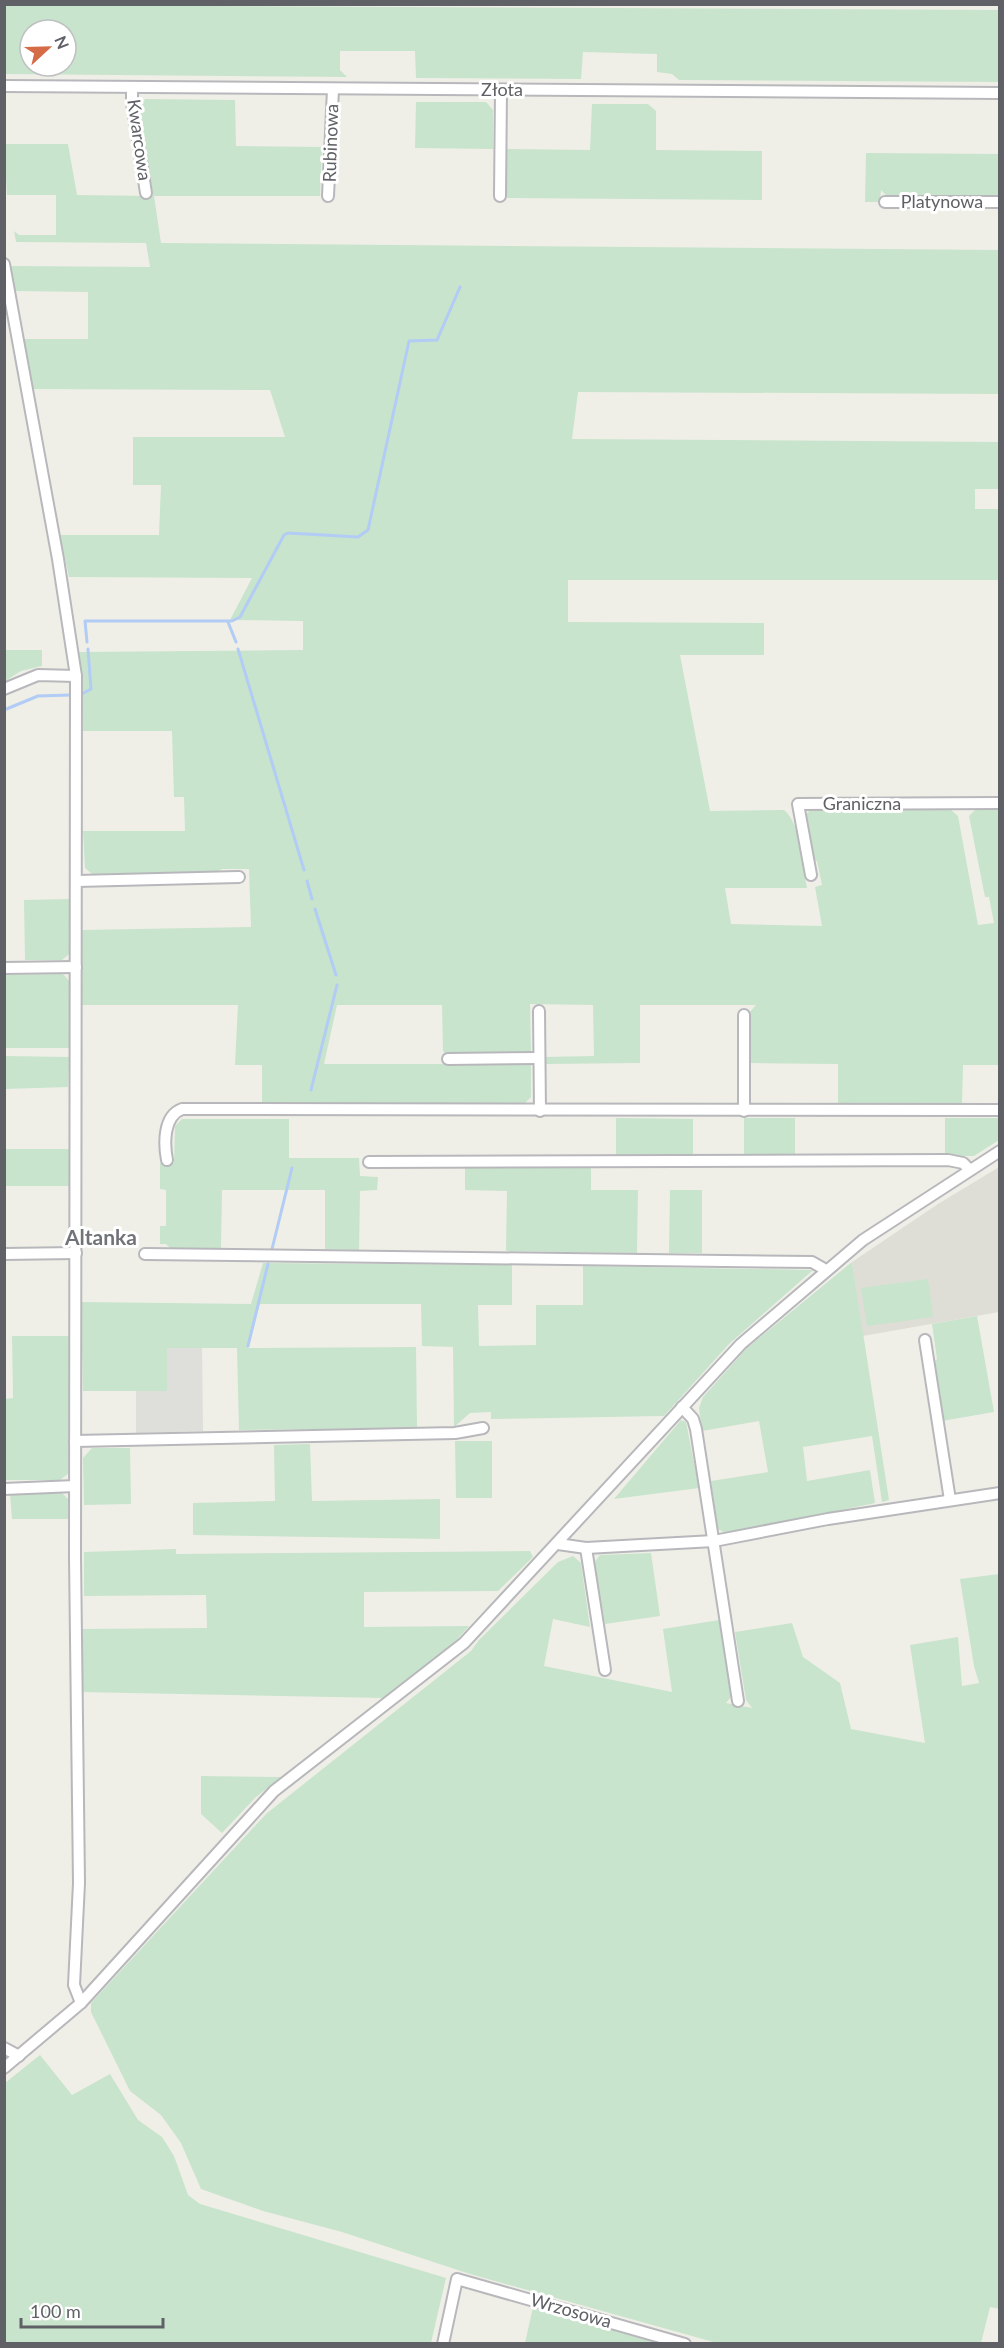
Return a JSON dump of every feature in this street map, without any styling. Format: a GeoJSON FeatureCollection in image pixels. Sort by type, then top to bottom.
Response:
{"type":"FeatureCollection","features":[{"type":"Feature","properties":{"kind":"street","name":"Złota"},"geometry":{"type":"LineString","coordinates":[[4,86],[999,93]]}},
{"type":"Feature","properties":{"kind":"street","name":"Kwarcowa"},"geometry":{"type":"LineString","coordinates":[[132,87],[132,103],[146,192]]}},
{"type":"Feature","properties":{"kind":"street","name":"Rubinowa"},"geometry":{"type":"LineString","coordinates":[[328,196],[333,89]]}},
{"type":"Feature","properties":{"kind":"street"},"geometry":{"type":"LineString","coordinates":[[500,196],[501,90]]}},
{"type":"Feature","properties":{"kind":"street","name":"Platynowa"},"geometry":{"type":"LineString","coordinates":[[885,202],[999,202]]}},
{"type":"Feature","properties":{"kind":"street"},"geometry":{"type":"LineString","coordinates":[[4,264],[60,571],[76,676],[75,1486],[79,1883],[74,1985],[81,2003]]}},
{"type":"Feature","properties":{"kind":"street"},"geometry":{"type":"LineString","coordinates":[[4,689],[38,675],[76,676]]}},
{"type":"Feature","properties":{"kind":"street","name":"Graniczna"},"geometry":{"type":"LineString","coordinates":[[811,875],[798,804],[999,802]]}},
{"type":"Feature","properties":{"kind":"street"},"geometry":{"type":"LineString","coordinates":[[77,880],[239,877]]}},
{"type":"Feature","properties":{"kind":"street"},"geometry":{"type":"LineString","coordinates":[[4,968],[76,967]]}},
{"type":"Feature","properties":{"kind":"street"},"geometry":{"type":"LineString","coordinates":[[539,1011],[540,1111]]}},
{"type":"Feature","properties":{"kind":"street"},"geometry":{"type":"LineString","coordinates":[[744,1014],[744,1111]]}},
{"type":"Feature","properties":{"kind":"street"},"geometry":{"type":"LineString","coordinates":[[448,1059],[539,1058]]}},
{"type":"Feature","properties":{"kind":"street"},"geometry":{"type":"LineString","coordinates":[[167,1160],[166,1131],[170,1119],[182,1109],[999,1110]]}},
{"type":"Feature","properties":{"kind":"street"},"geometry":{"type":"LineString","coordinates":[[4,2068],[81,2003],[260,1805],[464,1643],[741,1344],[869,1235],[999,1151]]}},
{"type":"Feature","properties":{"kind":"street"},"geometry":{"type":"LineString","coordinates":[[369,1162],[948,1160],[963,1163],[970,1170]]}},
{"type":"Feature","properties":{"kind":"street"},"geometry":{"type":"LineString","coordinates":[[4,1254],[76,1253]]}},
{"type":"Feature","properties":{"kind":"street"},"geometry":{"type":"LineString","coordinates":[[145,1254],[812,1262],[826,1270]]}},
{"type":"Feature","properties":{"kind":"street"},"geometry":{"type":"LineString","coordinates":[[925,1340],[950,1500]]}},
{"type":"Feature","properties":{"kind":"street"},"geometry":{"type":"LineString","coordinates":[[682,1407],[690,1414],[696,1429],[738,1701]]}},
{"type":"Feature","properties":{"kind":"street"},"geometry":{"type":"LineString","coordinates":[[75,1441],[455,1433],[483,1428]]}},
{"type":"Feature","properties":{"kind":"street"},"geometry":{"type":"LineString","coordinates":[[4,1489],[75,1486]]}},
{"type":"Feature","properties":{"kind":"street"},"geometry":{"type":"LineString","coordinates":[[558,1544],[586,1548],[714,1541],[793,1525],[999,1494]]}},
{"type":"Feature","properties":{"kind":"street"},"geometry":{"type":"LineString","coordinates":[[586,1548],[605,1670]]}},
{"type":"Feature","properties":{"kind":"street"},"geometry":{"type":"LineString","coordinates":[[4,2048],[20,2056]]}},
{"type":"Feature","properties":{"kind":"street","name":"Wrzosowa"},"geometry":{"type":"LineString","coordinates":[[443,2343],[457,2279],[685,2343]]}},
{"type":"Feature","properties":{"kind":"shaded area"},"geometry":{"type":"Polygon","coordinates":[[[999,1167],[999,1312],[863,1336],[852,1262],[938,1204],[999,1167]]]}},
{"type":"Feature","properties":{"kind":"shaded area"},"geometry":{"type":"Polygon","coordinates":[[[167,1348],[202,1348],[203,1431],[136,1433],[136,1391],[167,1391],[167,1348]]]}},
{"type":"Feature","properties":{"kind":"green space"},"geometry":{"type":"Polygon","coordinates":[[[4,5],[999,10],[999,82],[679,80],[672,74],[657,72],[657,54],[583,52],[581,79],[416,78],[415,51],[340,51],[340,70],[347,77],[78,75],[78,18],[18,18],[18,74],[5,74],[4,5]]]}},
{"type":"Feature","properties":{"kind":"green space"},"geometry":{"type":"Polygon","coordinates":[[[145,99],[235,100],[236,146],[322,147],[320,196],[154,196],[161,243],[999,250],[999,394],[578,392],[572,439],[999,442],[999,489],[975,489],[975,509],[999,509],[999,580],[568,580],[568,622],[764,623],[764,655],[680,655],[710,811],[784,810],[790,817],[798,835],[807,888],[725,888],[731,924],[822,926],[815,887],[822,885],[817,861],[813,861],[804,817],[810,810],[950,809],[958,816],[978,925],[994,923],[989,897],[985,897],[969,816],[976,809],[999,808],[999,1065],[963,1065],[962,1103],[838,1103],[838,1064],[750,1063],[749,1013],[756,1005],[640,1005],[640,1063],[545,1064],[544,1057],[594,1056],[593,1005],[530,1004],[531,1052],[526,1055],[448,1056],[443,1051],[442,1005],[337,1005],[324,1064],[531,1064],[531,1097],[524,1104],[262,1105],[262,1065],[235,1065],[238,1005],[81,1005],[82,930],[251,927],[249,869],[222,869],[214,874],[92,874],[85,868],[83,831],[185,831],[184,797],[174,797],[172,731],[82,731],[79,652],[303,650],[303,621],[230,620],[252,578],[69,577],[60,535],[159,535],[161,485],[133,485],[133,437],[285,437],[270,390],[32,389],[23,339],[88,339],[88,292],[14,291],[10,266],[150,267],[146,243],[16,242],[14,231],[19,235],[56,235],[56,195],[7,195],[4,144],[68,144],[77,195],[153,196],[140,106],[145,99]]]}},
{"type":"Feature","properties":{"kind":"green space"},"geometry":{"type":"Polygon","coordinates":[[[416,102],[486,102],[493,110],[493,149],[415,148],[416,102]]]}},
{"type":"Feature","properties":{"kind":"green space"},"geometry":{"type":"Polygon","coordinates":[[[592,104],[648,104],[656,111],[656,150],[762,151],[762,200],[507,198],[507,149],[590,150],[592,104]]]}},
{"type":"Feature","properties":{"kind":"green space"},"geometry":{"type":"Polygon","coordinates":[[[866,153],[999,154],[999,197],[887,196],[881,190],[880,202],[865,202],[866,153]]]}},
{"type":"Feature","properties":{"kind":"green space"},"geometry":{"type":"Polygon","coordinates":[[[5,650],[42,650],[42,666],[21,671],[5,681],[5,650]]]}},
{"type":"Feature","properties":{"kind":"green space"},"geometry":{"type":"Polygon","coordinates":[[[70,899],[69,954],[62,960],[25,960],[24,900],[70,899]]]}},
{"type":"Feature","properties":{"kind":"green space"},"geometry":{"type":"Polygon","coordinates":[[[63,974],[69,981],[69,1048],[5,1048],[5,975],[63,974]]]}},
{"type":"Feature","properties":{"kind":"green space"},"geometry":{"type":"Polygon","coordinates":[[[5,1056],[69,1057],[68,1087],[5,1089],[5,1056]]]}},
{"type":"Feature","properties":{"kind":"green space"},"geometry":{"type":"Polygon","coordinates":[[[616,1118],[693,1119],[693,1157],[616,1158],[616,1118]]]}},
{"type":"Feature","properties":{"kind":"green space"},"geometry":{"type":"Polygon","coordinates":[[[744,1118],[795,1118],[795,1157],[744,1158],[744,1118]]]}},
{"type":"Feature","properties":{"kind":"green space"},"geometry":{"type":"Polygon","coordinates":[[[945,1118],[999,1118],[999,1140],[974,1156],[945,1156],[945,1118]]]}},
{"type":"Feature","properties":{"kind":"green space"},"geometry":{"type":"Polygon","coordinates":[[[182,1119],[289,1119],[289,1158],[359,1158],[360,1176],[378,1177],[377,1190],[360,1191],[359,1250],[325,1249],[325,1190],[222,1190],[221,1248],[170,1248],[166,1244],[160,1244],[160,1226],[166,1226],[166,1190],[160,1189],[160,1163],[174,1163],[175,1126],[182,1119]]]}},
{"type":"Feature","properties":{"kind":"green space"},"geometry":{"type":"Polygon","coordinates":[[[5,1149],[69,1149],[69,1186],[5,1186],[5,1149]]]}},
{"type":"Feature","properties":{"kind":"green space"},"geometry":{"type":"Polygon","coordinates":[[[591,1166],[591,1190],[638,1190],[637,1253],[506,1251],[507,1191],[465,1190],[465,1167],[591,1166]]]}},
{"type":"Feature","properties":{"kind":"green space"},"geometry":{"type":"Polygon","coordinates":[[[670,1190],[702,1190],[702,1253],[669,1253],[670,1190]]]}},
{"type":"Feature","properties":{"kind":"green space"},"geometry":{"type":"Polygon","coordinates":[[[852,1262],[889,1500],[882,1502],[872,1436],[803,1447],[807,1481],[870,1470],[875,1503],[727,1534],[718,1529],[711,1481],[768,1472],[759,1421],[702,1431],[699,1408],[703,1397],[747,1348],[852,1262]]]}},
{"type":"Feature","properties":{"kind":"green space"},"geometry":{"type":"Polygon","coordinates":[[[263,1263],[512,1265],[512,1305],[478,1305],[479,1346],[536,1345],[536,1305],[583,1305],[583,1266],[813,1270],[729,1344],[664,1416],[491,1419],[491,1412],[470,1413],[454,1427],[453,1347],[422,1346],[421,1304],[260,1304],[248,1348],[416,1347],[417,1428],[239,1430],[237,1348],[167,1348],[167,1391],[83,1391],[81,1302],[251,1304],[263,1263]]]}},
{"type":"Feature","properties":{"kind":"green space"},"geometry":{"type":"Polygon","coordinates":[[[928,1279],[933,1317],[867,1326],[861,1288],[928,1279]]]}},
{"type":"Feature","properties":{"kind":"green space"},"geometry":{"type":"Polygon","coordinates":[[[977,1316],[994,1412],[942,1421],[933,1363],[937,1359],[932,1324],[977,1316]]]}},
{"type":"Feature","properties":{"kind":"green space"},"geometry":{"type":"Polygon","coordinates":[[[12,1336],[69,1336],[69,1473],[60,1480],[5,1480],[5,1399],[13,1398],[12,1336]]]}},
{"type":"Feature","properties":{"kind":"green space"},"geometry":{"type":"Polygon","coordinates":[[[681,1420],[686,1422],[699,1488],[614,1499],[681,1420]]]}},
{"type":"Feature","properties":{"kind":"green space"},"geometry":{"type":"Polygon","coordinates":[[[455,1441],[492,1441],[492,1498],[456,1498],[455,1441]]]}},
{"type":"Feature","properties":{"kind":"green space"},"geometry":{"type":"Polygon","coordinates":[[[310,1444],[312,1501],[440,1499],[440,1539],[193,1535],[193,1503],[275,1501],[274,1445],[310,1444]]]}},
{"type":"Feature","properties":{"kind":"green space"},"geometry":{"type":"Polygon","coordinates":[[[92,1448],[130,1448],[131,1504],[84,1505],[83,1458],[92,1448]]]}},
{"type":"Feature","properties":{"kind":"green space"},"geometry":{"type":"Polygon","coordinates":[[[10,1493],[62,1493],[69,1500],[69,1519],[12,1519],[10,1493]]]}},
{"type":"Feature","properties":{"kind":"green space"},"geometry":{"type":"Polygon","coordinates":[[[176,1549],[176,1554],[530,1551],[533,1557],[498,1591],[364,1592],[364,1627],[469,1626],[453,1644],[385,1698],[81,1692],[80,1629],[207,1628],[206,1595],[84,1596],[84,1552],[176,1549]]]}},
{"type":"Feature","properties":{"kind":"green space"},"geometry":{"type":"Polygon","coordinates":[[[651,1553],[660,1616],[605,1624],[594,1563],[600,1555],[651,1553]]]}},
{"type":"Feature","properties":{"kind":"green space"},"geometry":{"type":"Polygon","coordinates":[[[573,1556],[581,1563],[590,1627],[553,1619],[544,1666],[672,1692],[663,1629],[719,1620],[731,1697],[726,1703],[752,1708],[746,1700],[735,1632],[792,1623],[803,1657],[840,1683],[851,1729],[925,1743],[910,1645],[958,1637],[962,1686],[979,1683],[974,1666],[960,1579],[999,1574],[1000,2309],[990,2307],[981,2343],[717,2343],[470,2274],[342,2232],[263,2211],[201,2189],[181,2143],[161,2115],[130,2091],[91,2012],[91,2003],[266,1814],[471,1651],[479,1640],[558,1562],[573,1556]]]}},
{"type":"Feature","properties":{"kind":"green space"},"geometry":{"type":"Polygon","coordinates":[[[201,1776],[281,1777],[255,1798],[222,1833],[201,1814],[201,1776]]]}},
{"type":"Feature","properties":{"kind":"green space"},"geometry":{"type":"Polygon","coordinates":[[[40,2055],[72,2095],[110,2074],[138,2120],[162,2137],[174,2156],[188,2195],[200,2204],[446,2278],[431,2343],[5,2343],[5,2083],[40,2055]]]}},
{"type":"Feature","properties":{"kind":"green space"},"geometry":{"type":"Polygon","coordinates":[[[533,2307],[658,2343],[525,2343],[533,2307]]]}},
{"type":"Feature","properties":{"kind":"waterway"},"geometry":{"type":"LineString","coordinates":[[87,642],[85,621],[232,621],[240,617],[284,535],[288,533],[358,537],[368,530],[409,341],[437,340],[460,287]]}},
{"type":"Feature","properties":{"kind":"waterway"},"geometry":{"type":"LineString","coordinates":[[228,622],[236,642]]}},
{"type":"Feature","properties":{"kind":"waterway"},"geometry":{"type":"LineString","coordinates":[[82,694],[91,689],[88,649]]}},
{"type":"Feature","properties":{"kind":"waterway"},"geometry":{"type":"LineString","coordinates":[[238,649],[304,870]]}},
{"type":"Feature","properties":{"kind":"waterway"},"geometry":{"type":"LineString","coordinates":[[4,710],[38,696],[70,695]]}},
{"type":"Feature","properties":{"kind":"waterway"},"geometry":{"type":"LineString","coordinates":[[307,881],[312,899]]}},
{"type":"Feature","properties":{"kind":"waterway"},"geometry":{"type":"LineString","coordinates":[[315,909],[336,975]]}},
{"type":"Feature","properties":{"kind":"waterway"},"geometry":{"type":"LineString","coordinates":[[311,1090],[337,985]]}},
{"type":"Feature","properties":{"kind":"waterway"},"geometry":{"type":"LineString","coordinates":[[272,1249],[292,1168]]}},
{"type":"Feature","properties":{"kind":"waterway"},"geometry":{"type":"LineString","coordinates":[[248,1346],[268,1264]]}},
{"type":"Feature","properties":{"kind":"district","name":"Altanka"},"geometry":{"type":"Point","coordinates":[101,1238]}}]}
